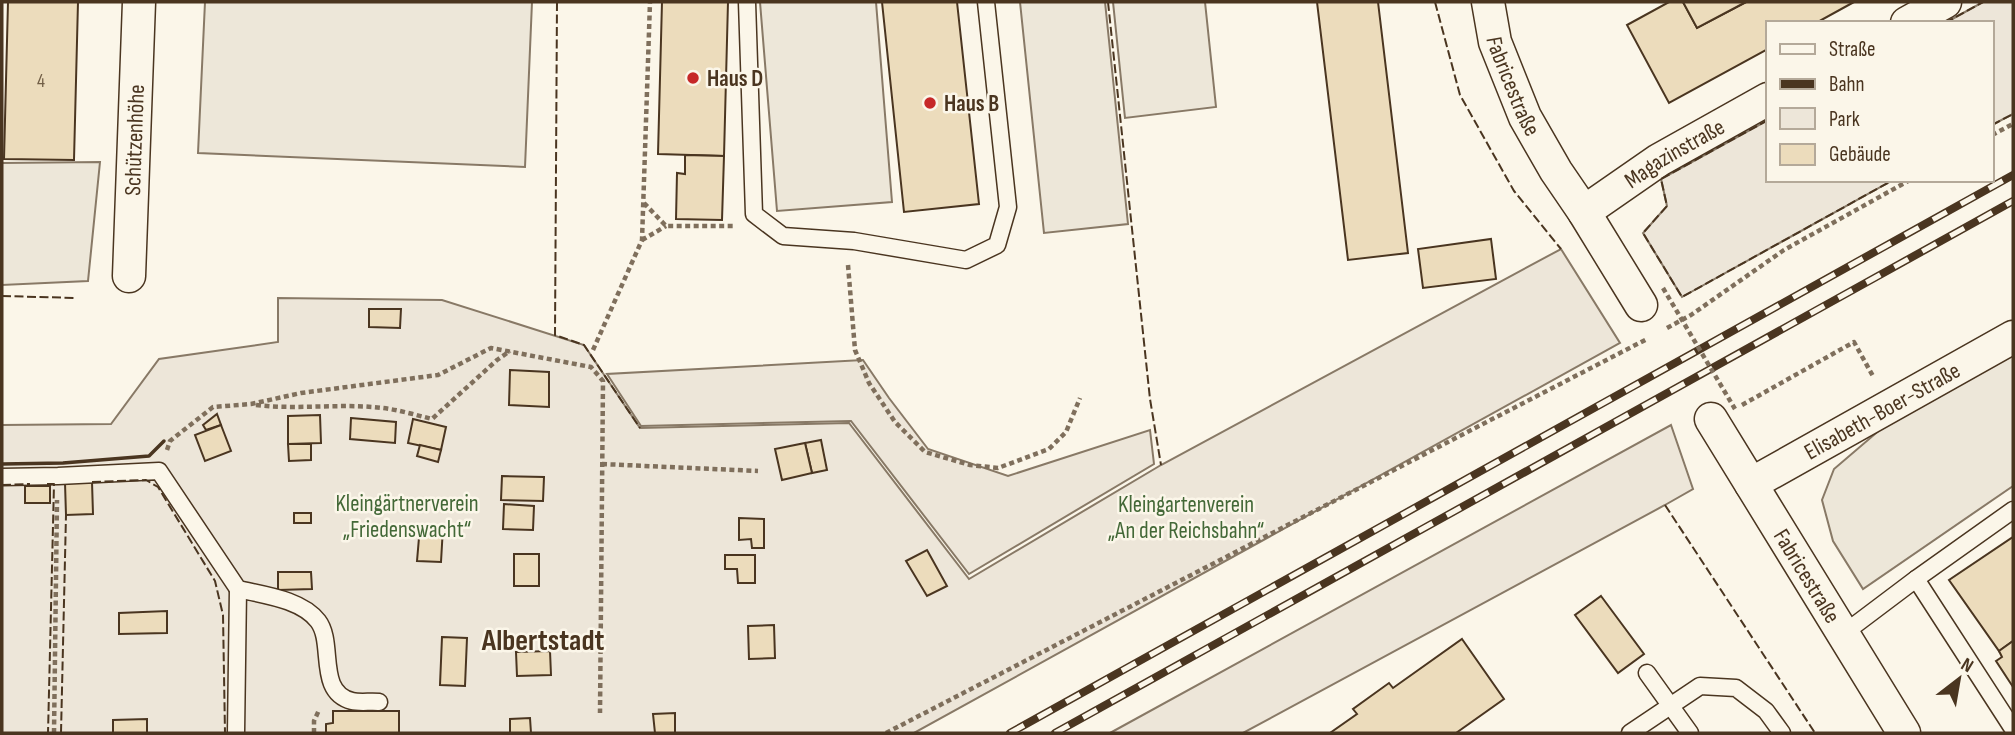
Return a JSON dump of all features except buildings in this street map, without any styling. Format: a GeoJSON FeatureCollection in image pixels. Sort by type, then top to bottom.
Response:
{"type":"FeatureCollection","features":[{"type":"Feature","properties":{"kind":"street","name":"Schützenhöhe"},"geometry":{"type":"LineString","coordinates":[[129,276],[139,2]]}},
{"type":"Feature","properties":{"kind":"street","name":"Fabricestraße"},"geometry":{"type":"LineString","coordinates":[[1488,2],[1495,42],[1524,117],[1556,172],[1584,212],[1652,296]]}},
{"type":"Feature","properties":{"kind":"street"},"geometry":{"type":"LineString","coordinates":[[1911,21],[1945,2]]}},
{"type":"Feature","properties":{"kind":"street","name":"Magazinstraße"},"geometry":{"type":"LineString","coordinates":[[1584,212],[1660,160],[1766,100]]}},
{"type":"Feature","properties":{"kind":"street","name":"Elisabeth-Boer-Straße"},"geometry":{"type":"LineString","coordinates":[[1751,484],[2013,337]]}},
{"type":"Feature","properties":{"kind":"street","name":"Fabricestraße"},"geometry":{"type":"LineString","coordinates":[[1723,414],[1751,484],[1905,733]]}},
{"type":"Feature","properties":{"kind":"lane"},"geometry":{"type":"LineString","coordinates":[[747,2],[754,214],[783,236],[851,240],[966,260],[997,245],[1008,207],[986,2]]}},
{"type":"Feature","properties":{"kind":"lane"},"geometry":{"type":"LineString","coordinates":[[2,477],[159,471],[238,589],[236,733]]}},
{"type":"Feature","properties":{"kind":"lane"},"geometry":{"type":"LineString","coordinates":[[1843,634],[2013,510]]}},
{"type":"Feature","properties":{"kind":"lane"},"geometry":{"type":"LineString","coordinates":[[1916,579],[2013,729]]}},
{"type":"Feature","properties":{"kind":"lane"},"geometry":{"type":"LineString","coordinates":[[238,589],[305,609],[317,620],[324,632],[328,668],[334,689],[351,701],[379,702]]}},
{"type":"Feature","properties":{"kind":"lane"},"geometry":{"type":"LineString","coordinates":[[1647,673],[1690,733]]}},
{"type":"Feature","properties":{"kind":"lane"},"geometry":{"type":"LineString","coordinates":[[1630,733],[1700,686],[1736,688],[1766,711],[1782,733]]}},
{"type":"Feature","properties":{"kind":"path"},"geometry":{"type":"LineString","coordinates":[[593,350],[642,240],[650,2]]}},
{"type":"Feature","properties":{"kind":"path"},"geometry":{"type":"LineString","coordinates":[[1994,134],[2013,124]]}},
{"type":"Feature","properties":{"kind":"path"},"geometry":{"type":"LineString","coordinates":[[886,733],[1620,354],[1691,314],[1784,250],[1906,182]]}},
{"type":"Feature","properties":{"kind":"path"},"geometry":{"type":"LineString","coordinates":[[643,202],[666,226]]}},
{"type":"Feature","properties":{"kind":"path"},"geometry":{"type":"LineString","coordinates":[[642,240],[666,226],[736,226],[754,214]]}},
{"type":"Feature","properties":{"kind":"path"},"geometry":{"type":"LineString","coordinates":[[851,240],[855,350],[869,383],[895,422],[925,452],[970,465],[998,468],[1049,449],[1066,432],[1080,398]]}},
{"type":"Feature","properties":{"kind":"path"},"geometry":{"type":"LineString","coordinates":[[1652,296],[1723,414],[1854,342],[1890,406]]}},
{"type":"Feature","properties":{"kind":"path"},"geometry":{"type":"LineString","coordinates":[[159,471],[170,441],[213,407],[251,404],[300,393],[438,375],[491,348],[591,368],[603,381],[600,713]]}},
{"type":"Feature","properties":{"kind":"path"},"geometry":{"type":"LineString","coordinates":[[251,404],[279,408],[383,408],[432,419],[497,360],[511,351]]}},
{"type":"Feature","properties":{"kind":"path"},"geometry":{"type":"LineString","coordinates":[[602,464],[758,471]]}},
{"type":"Feature","properties":{"kind":"path"},"geometry":{"type":"LineString","coordinates":[[54,733],[58,476]]}},
{"type":"Feature","properties":{"kind":"green space"},"geometry":{"type":"Polygon","coordinates":[[[1983,2],[2013,2],[2013,114],[1994,124],[1994,21],[1949,21],[1983,2]]]}},
{"type":"Feature","properties":{"kind":"green space"},"geometry":{"type":"Polygon","coordinates":[[[1766,121],[1766,182],[1889,182],[1682,297],[1643,233],[1667,206],[1661,179],[1766,121]]]}},
{"type":"Feature","properties":{"kind":"green space","name":"Kleingärtnerverein „Friedenswacht“"},"geometry":{"type":"Polygon","coordinates":[[[1561,249],[1620,343],[914,733],[2,733],[2,425],[111,424],[159,359],[278,342],[278,298],[442,300],[584,345],[640,428],[849,423],[969,579],[1161,465],[1561,249]]]}},
{"type":"Feature","properties":{"kind":"green space"},"geometry":{"type":"Polygon","coordinates":[[[863,360],[928,449],[1008,476],[1150,430],[1154,464],[969,574],[851,421],[641,426],[607,374],[863,360]]]}},
{"type":"Feature","properties":{"kind":"green space"},"geometry":{"type":"Polygon","coordinates":[[[1671,425],[1693,489],[1665,505],[1243,733],[1110,733],[1671,425]]]}},
{"type":"Feature","properties":{"kind":"shaded area"},"geometry":{"type":"Polygon","coordinates":[[[205,2],[532,2],[525,167],[198,153],[205,2]]]}},
{"type":"Feature","properties":{"kind":"shaded area"},"geometry":{"type":"Polygon","coordinates":[[[760,2],[876,2],[892,202],[777,211],[760,2]]]}},
{"type":"Feature","properties":{"kind":"shaded area"},"geometry":{"type":"Polygon","coordinates":[[[1020,2],[1105,2],[1128,224],[1044,233],[1020,2]]]}},
{"type":"Feature","properties":{"kind":"shaded area"},"geometry":{"type":"Polygon","coordinates":[[[1113,2],[1205,2],[1216,107],[1125,118],[1113,2]]]}},
{"type":"Feature","properties":{"kind":"shaded area"},"geometry":{"type":"Polygon","coordinates":[[[100,162],[88,281],[2,285],[2,163],[100,162]]]}},
{"type":"Feature","properties":{"kind":"shaded area"},"geometry":{"type":"Polygon","coordinates":[[[2013,349],[2013,486],[1863,589],[1833,541],[1822,500],[1834,469],[1882,428],[2013,349]]]}},
{"type":"Feature","properties":{"kind":"railway"},"geometry":{"type":"LineString","coordinates":[[1010,733],[2013,175]]}},
{"type":"Feature","properties":{"kind":"railway"},"geometry":{"type":"LineString","coordinates":[[1055,733],[2013,201]]}},
{"type":"Feature","properties":{"kind":"fence"},"geometry":{"type":"LineString","coordinates":[[557,2],[555,335],[584,345],[640,428]]}},
{"type":"Feature","properties":{"kind":"fence"},"geometry":{"type":"LineString","coordinates":[[1108,2],[1150,399],[1161,465]]}},
{"type":"Feature","properties":{"kind":"fence"},"geometry":{"type":"LineString","coordinates":[[1435,2],[1460,95],[1514,191],[1561,249]]}},
{"type":"Feature","properties":{"kind":"fence"},"geometry":{"type":"LineString","coordinates":[[1949,21],[1983,2]]}},
{"type":"Feature","properties":{"kind":"fence"},"geometry":{"type":"LineString","coordinates":[[1994,124],[2013,114]]}},
{"type":"Feature","properties":{"kind":"fence"},"geometry":{"type":"LineString","coordinates":[[1766,121],[1661,179],[1667,206],[1643,233],[1682,297],[1889,182]]}},
{"type":"Feature","properties":{"kind":"fence"},"geometry":{"type":"LineString","coordinates":[[2,296],[77,298]]}},
{"type":"Feature","properties":{"kind":"fence"},"geometry":{"type":"LineString","coordinates":[[92,482],[146,480],[158,487],[215,581],[223,615],[225,733]]}},
{"type":"Feature","properties":{"kind":"fence"},"geometry":{"type":"LineString","coordinates":[[2,485],[30,484]]}},
{"type":"Feature","properties":{"kind":"fence"},"geometry":{"type":"LineString","coordinates":[[47,484],[54,484],[48,733]]}},
{"type":"Feature","properties":{"kind":"fence"},"geometry":{"type":"LineString","coordinates":[[1665,505],[1815,733]]}},
{"type":"Feature","properties":{"kind":"fence"},"geometry":{"type":"LineString","coordinates":[[61,733],[66,515]]}},
{"type":"Feature","properties":{"kind":"wall"},"geometry":{"type":"LineString","coordinates":[[2,464],[63,463],[149,456],[164,441]]}},
{"type":"Feature","properties":{"kind":"place","name":"Haus D"},"geometry":{"type":"Point","coordinates":[693,78]}},
{"type":"Feature","properties":{"kind":"place","name":"Haus B"},"geometry":{"type":"Point","coordinates":[930,103]}},
{"type":"Feature","properties":{"kind":"district","name":"Albertstadt"},"geometry":{"type":"Point","coordinates":[543,640]}},
{"type":"Feature","properties":{"kind":"park label","name":"Kleingartenverein „An der Reichsbahn“"},"geometry":{"type":"Point","coordinates":[1186,517]}}]}
